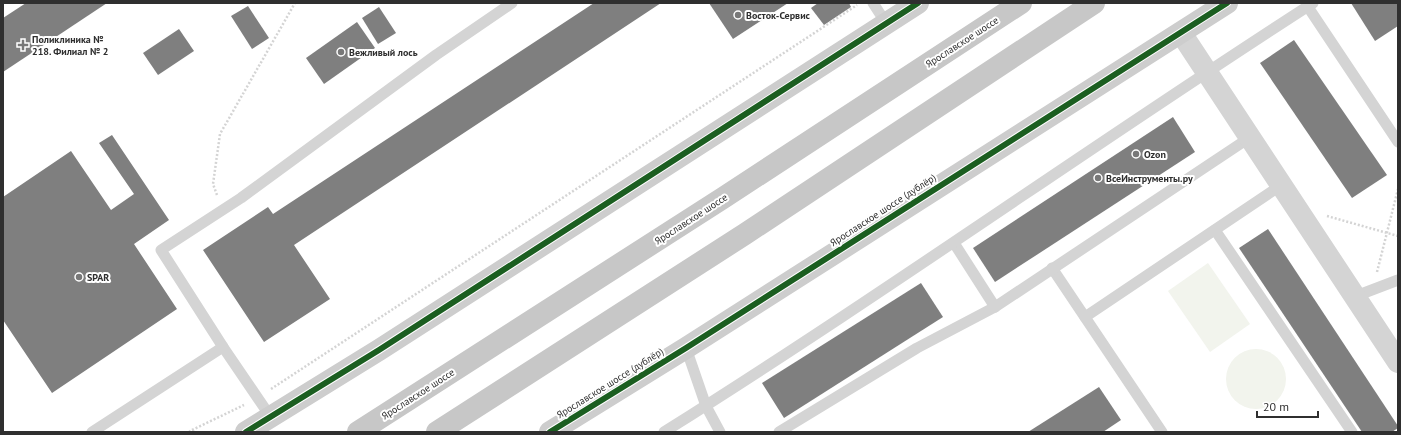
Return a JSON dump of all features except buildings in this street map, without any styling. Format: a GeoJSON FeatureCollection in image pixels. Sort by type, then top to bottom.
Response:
{"type":"FeatureCollection","features":[{"type":"Feature","properties":{"kind":"main road","name":"Ярославское шоссе"},"geometry":{"type":"LineString","coordinates":[[358,432],[723,198],[1021,3]]}},
{"type":"Feature","properties":{"kind":"main road"},"geometry":{"type":"LineString","coordinates":[[437,432],[746,234],[1094,3]]}},
{"type":"Feature","properties":{"kind":"street"},"geometry":{"type":"LineString","coordinates":[[246,432],[379,350],[918,3]]}},
{"type":"Feature","properties":{"kind":"street","name":"Ярославское шоссе (дублёр)"},"geometry":{"type":"LineString","coordinates":[[550,432],[686,348],[1227,3]]}},
{"type":"Feature","properties":{"kind":"street"},"geometry":{"type":"LineString","coordinates":[[1181,33],[1294,206],[1365,293],[1398,362]]}},
{"type":"Feature","properties":{"kind":"lane"},"geometry":{"type":"LineString","coordinates":[[270,416],[161,250],[222,210],[436,55],[512,3]]}},
{"type":"Feature","properties":{"kind":"lane"},"geometry":{"type":"LineString","coordinates":[[873,3],[886,23]]}},
{"type":"Feature","properties":{"kind":"lane"},"geometry":{"type":"LineString","coordinates":[[664,432],[954,243],[1206,72],[1311,5],[1398,142]]}},
{"type":"Feature","properties":{"kind":"lane"},"geometry":{"type":"LineString","coordinates":[[779,432],[917,348],[995,307],[1249,138]]}},
{"type":"Feature","properties":{"kind":"lane"},"geometry":{"type":"LineString","coordinates":[[1085,317],[1280,186]]}},
{"type":"Feature","properties":{"kind":"lane"},"geometry":{"type":"LineString","coordinates":[[1215,230],[1352,432]]}},
{"type":"Feature","properties":{"kind":"lane"},"geometry":{"type":"LineString","coordinates":[[954,243],[995,307]]}},
{"type":"Feature","properties":{"kind":"lane"},"geometry":{"type":"LineString","coordinates":[[1052,268],[1162,432]]}},
{"type":"Feature","properties":{"kind":"lane"},"geometry":{"type":"LineString","coordinates":[[1365,293],[1398,280]]}},
{"type":"Feature","properties":{"kind":"lane"},"geometry":{"type":"LineString","coordinates":[[92,432],[224,347]]}},
{"type":"Feature","properties":{"kind":"lane"},"geometry":{"type":"LineString","coordinates":[[686,348],[706,406],[720,432]]}},
{"type":"Feature","properties":{"kind":"path"},"geometry":{"type":"LineString","coordinates":[[222,210],[212,184],[220,134],[296,3]]}},
{"type":"Feature","properties":{"kind":"path"},"geometry":{"type":"LineString","coordinates":[[192,431],[258,398],[861,3]]}},
{"type":"Feature","properties":{"kind":"path"},"geometry":{"type":"LineString","coordinates":[[1365,293],[1387,234],[1398,189]]}},
{"type":"Feature","properties":{"kind":"path"},"geometry":{"type":"LineString","coordinates":[[1294,206],[1398,236]]}},
{"type":"Feature","properties":{"kind":"shaded area"},"geometry":{"type":"Polygon","coordinates":[[[1208,263],[1250,324],[1210,352],[1168,291],[1208,263]]]}},
{"type":"Feature","properties":{"kind":"shaded area"},"geometry":{"type":"Polygon","coordinates":[[[1256,349],[1272,354],[1277,358],[1281,363],[1286,379],[1281,395],[1277,400],[1272,404],[1256,409],[1240,404],[1235,400],[1231,395],[1226,379],[1231,363],[1235,358],[1240,354],[1256,349]]]}},
{"type":"Feature","properties":{"kind":"cycle path"},"geometry":{"type":"LineString","coordinates":[[246,432],[379,350],[918,3]]}},
{"type":"Feature","properties":{"kind":"cycle path"},"geometry":{"type":"LineString","coordinates":[[550,432],[686,348],[1227,3]]}},
{"type":"Feature","properties":{"kind":"place","name":"Восток-Сервис"},"geometry":{"type":"Point","coordinates":[738,15]}},
{"type":"Feature","properties":{"kind":"place","name":"Поликлиника № 218. Филиал № 2"},"geometry":{"type":"Point","coordinates":[23,45]}},
{"type":"Feature","properties":{"kind":"place","name":"Вежливый лось"},"geometry":{"type":"Point","coordinates":[341,52]}},
{"type":"Feature","properties":{"kind":"place","name":"Ozon"},"geometry":{"type":"Point","coordinates":[1136,154]}},
{"type":"Feature","properties":{"kind":"place","name":"ВсеИнструменты.ру"},"geometry":{"type":"Point","coordinates":[1098,178]}},
{"type":"Feature","properties":{"kind":"place","name":"SPAR"},"geometry":{"type":"Point","coordinates":[79,277]}}]}
